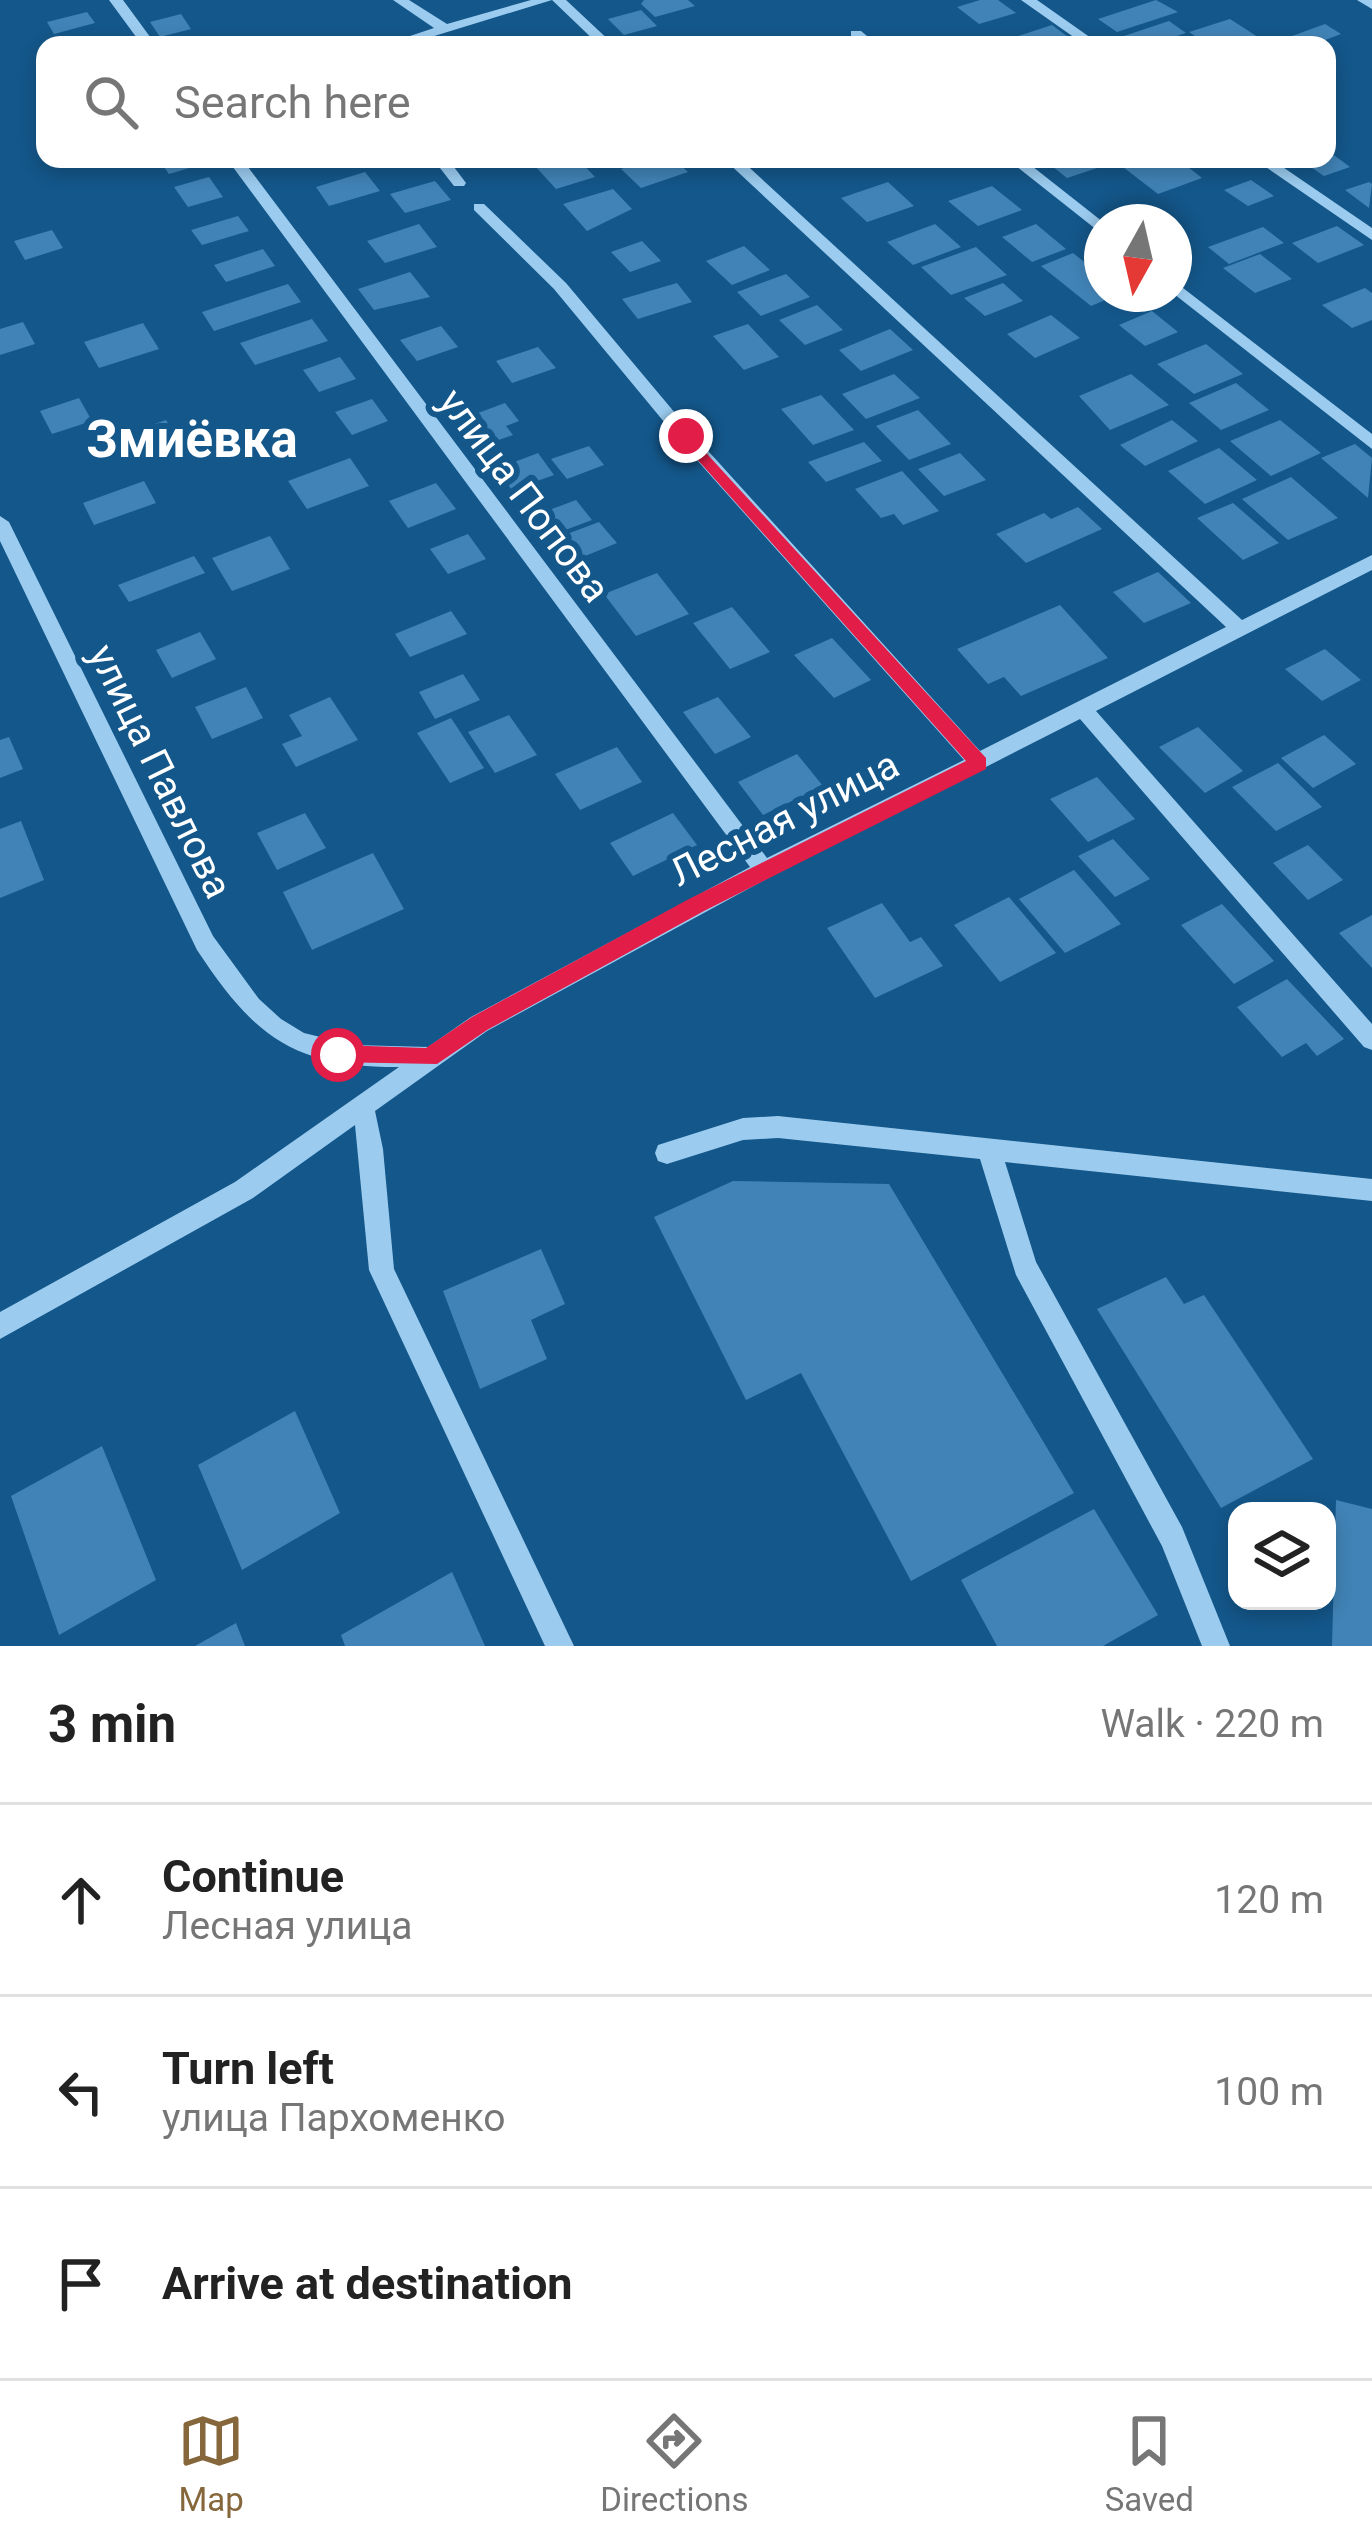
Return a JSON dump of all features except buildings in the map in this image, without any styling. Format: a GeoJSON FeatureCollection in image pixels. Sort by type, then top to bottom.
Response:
{"type":"FeatureCollection","features":[{"type":"Feature","properties":{"kind":"street"},"geometry":{"type":"LineString","coordinates":[[116,0],[142,36]]}},
{"type":"Feature","properties":{"kind":"street"},"geometry":{"type":"LineString","coordinates":[[400,0],[443,28]]}},
{"type":"Feature","properties":{"kind":"street"},"geometry":{"type":"LineString","coordinates":[[416,36],[545,0]]}},
{"type":"Feature","properties":{"kind":"street"},"geometry":{"type":"LineString","coordinates":[[558,0],[597,36]]}},
{"type":"Feature","properties":{"kind":"street"},"geometry":{"type":"LineString","coordinates":[[1028,0],[1081,36]]}},
{"type":"Feature","properties":{"kind":"street"},"geometry":{"type":"LineString","coordinates":[[1364,0],[1372,5]]}},
{"type":"Feature","properties":{"kind":"street","name":"улица Попова"},"geometry":{"type":"LineString","coordinates":[[241,168],[764,870]]}},
{"type":"Feature","properties":{"kind":"street"},"geometry":{"type":"LineString","coordinates":[[447,168],[459,183]]}},
{"type":"Feature","properties":{"kind":"street"},"geometry":{"type":"LineString","coordinates":[[740,168],[1238,627]]}},
{"type":"Feature","properties":{"kind":"street"},"geometry":{"type":"LineString","coordinates":[[1025,168],[1084,215]]}},
{"type":"Feature","properties":{"kind":"street"},"geometry":{"type":"LineString","coordinates":[[1274,168],[1372,235]]}},
{"type":"Feature","properties":{"kind":"street"},"geometry":{"type":"LineString","coordinates":[[479,207],[560,286],[686,436],[979,764]]}},
{"type":"Feature","properties":{"kind":"street"},"geometry":{"type":"LineString","coordinates":[[1192,300],[1372,443]]}},
{"type":"Feature","properties":{"kind":"street","name":"улица Павлова"},"geometry":{"type":"LineString","coordinates":[[0,522],[205,943],[235,992],[282,1034],[326,1053],[430,1058]]}},
{"type":"Feature","properties":{"kind":"street","name":"Лесная улица"},"geometry":{"type":"LineString","coordinates":[[0,1326],[244,1190],[479,1024],[764,870],[1372,562]]}},
{"type":"Feature","properties":{"kind":"street"},"geometry":{"type":"LineString","coordinates":[[1085,711],[1372,1040]]}},
{"type":"Feature","properties":{"kind":"street"},"geometry":{"type":"LineString","coordinates":[[363,1110],[373,1147],[373,1211],[382,1270],[560,1646]]}},
{"type":"Feature","properties":{"kind":"street"},"geometry":{"type":"LineString","coordinates":[[667,1153],[743,1129],[778,1127],[1372,1190]]}},
{"type":"Feature","properties":{"kind":"street"},"geometry":{"type":"LineString","coordinates":[[989,1148],[1025,1267],[1172,1537],[1216,1646]]}},
{"type":"Feature","properties":{"kind":"district","name":"Змиёвка"},"geometry":{"type":"Point","coordinates":[192,439]}},
{"type":"Feature","properties":{"kind":"route"},"geometry":{"type":"LineString","coordinates":[[338,1055],[430,1058],[479,1024],[697,905],[979,764],[686,436]]}}]}
